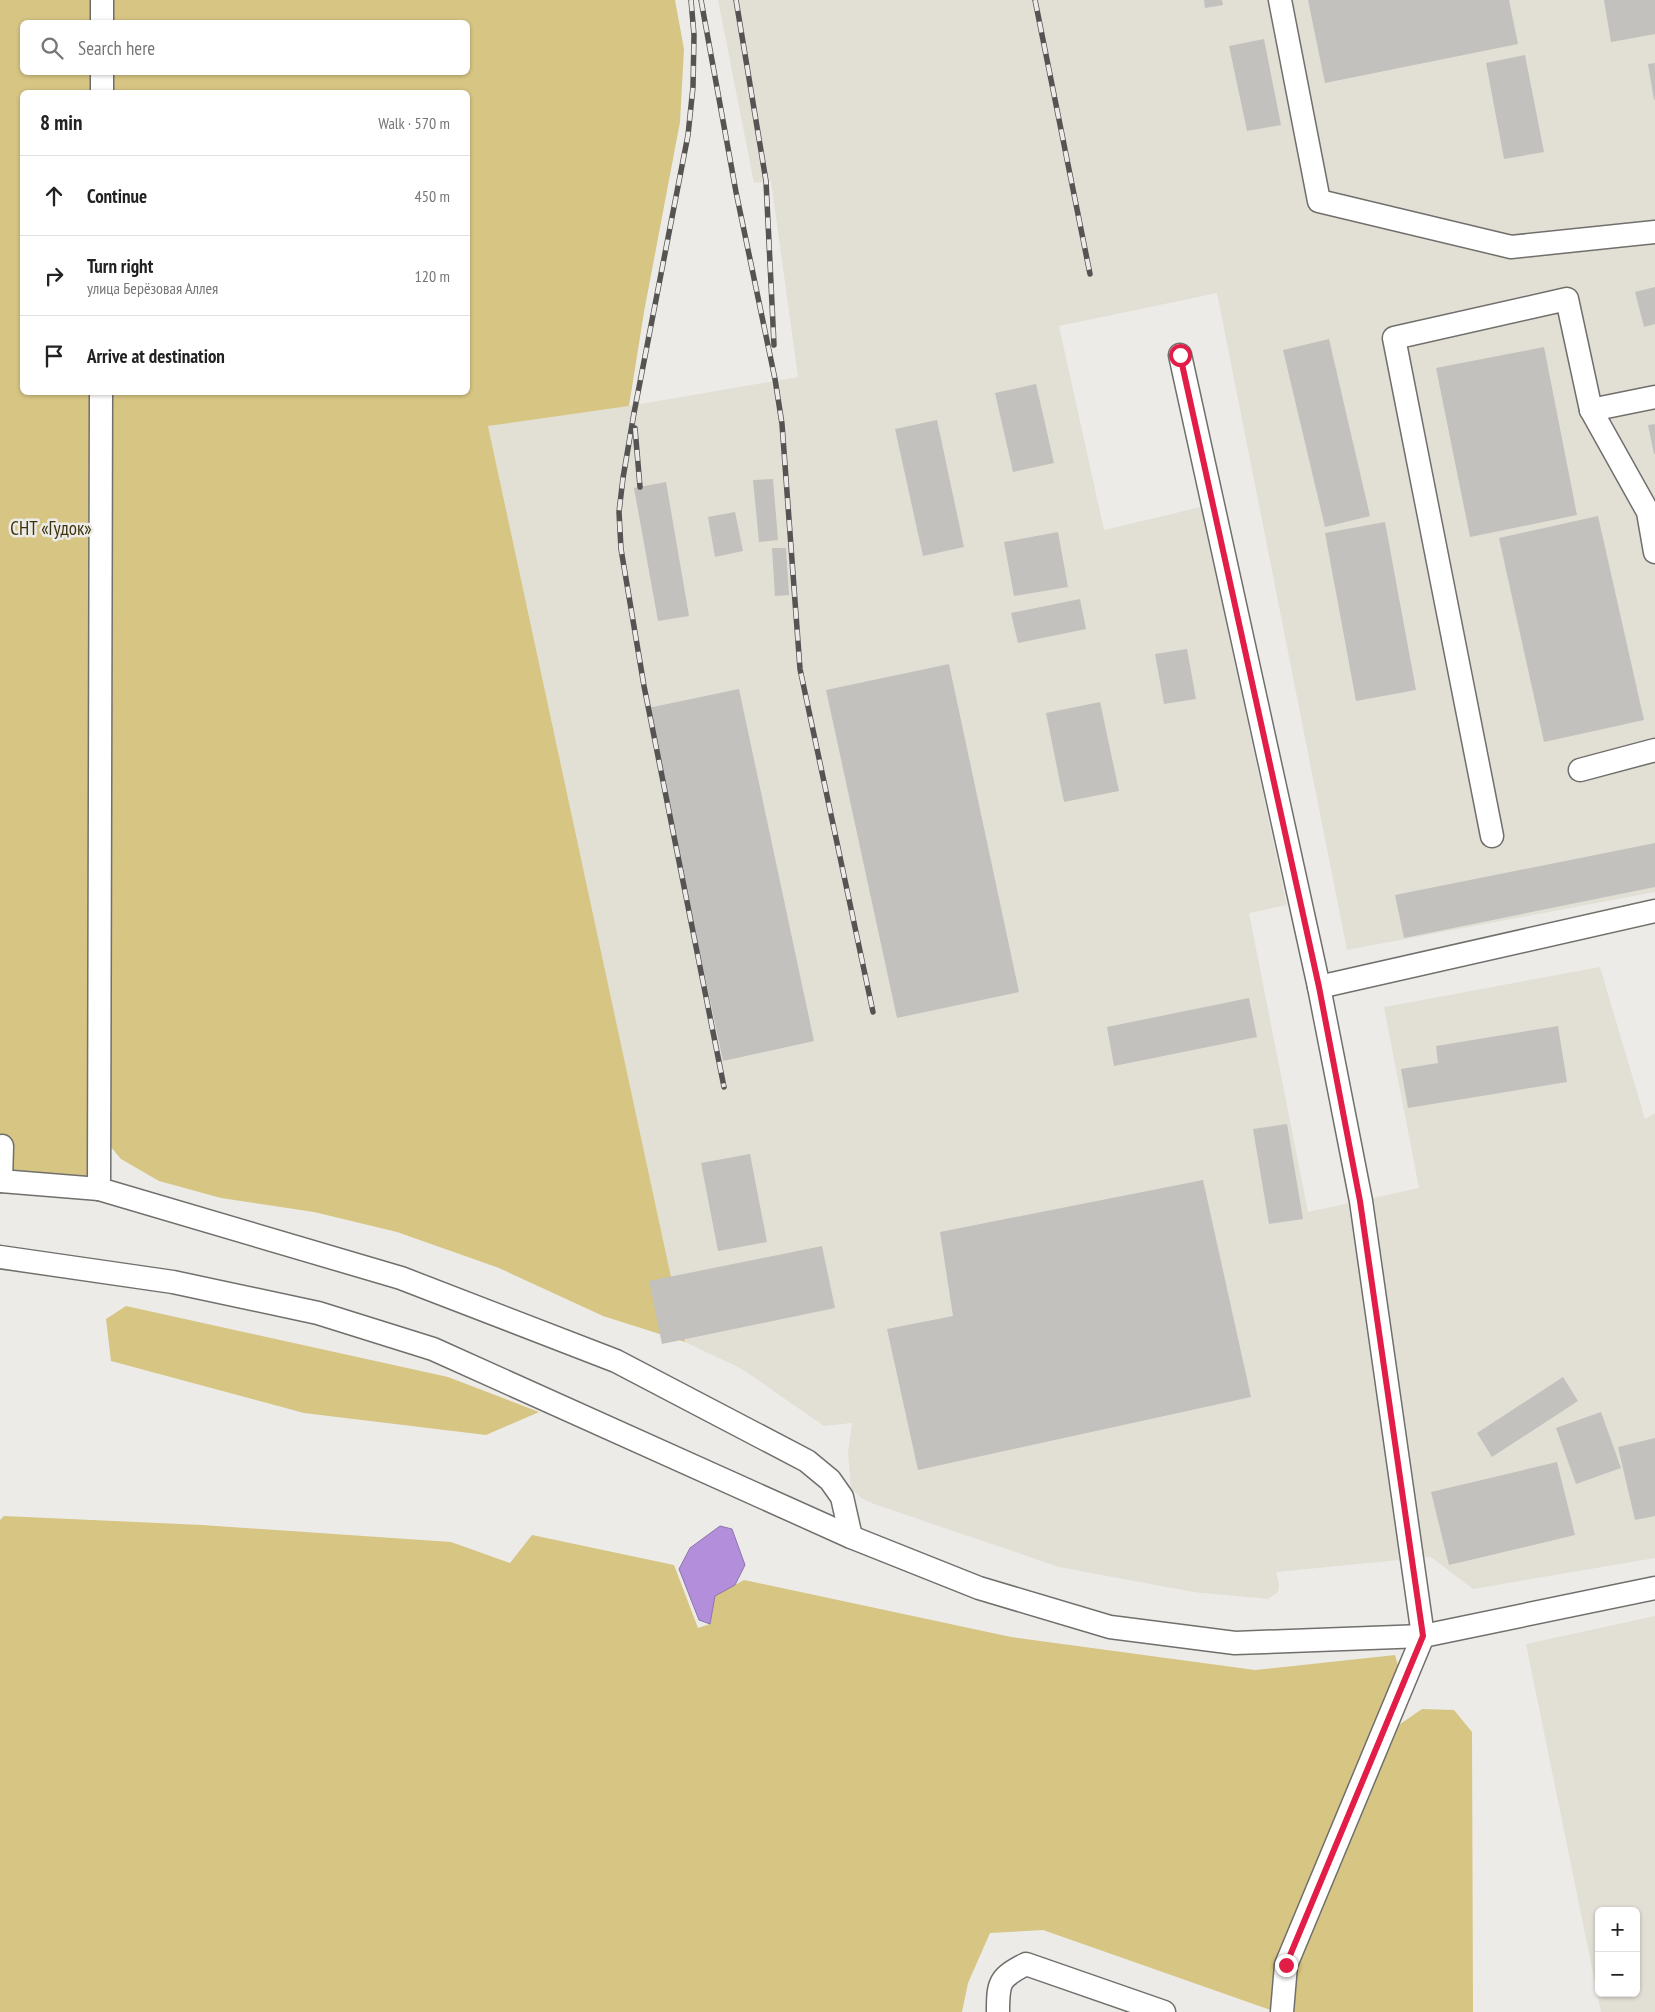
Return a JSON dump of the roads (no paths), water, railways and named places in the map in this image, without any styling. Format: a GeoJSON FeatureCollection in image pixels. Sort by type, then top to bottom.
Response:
{"type":"FeatureCollection","features":[{"type":"Feature","properties":{"kind":"street"},"geometry":{"type":"LineString","coordinates":[[102,0],[102,20]]}},
{"type":"Feature","properties":{"kind":"street"},"geometry":{"type":"LineString","coordinates":[[1280,0],[1319,201],[1511,247],[1655,232]]}},
{"type":"Feature","properties":{"kind":"street"},"geometry":{"type":"LineString","coordinates":[[102,75],[102,90]]}},
{"type":"Feature","properties":{"kind":"street"},"geometry":{"type":"LineString","coordinates":[[1492,836],[1394,338],[1567,299],[1591,410],[1648,512],[1655,552]]}},
{"type":"Feature","properties":{"kind":"street"},"geometry":{"type":"LineString","coordinates":[[1180,355],[1319,987],[1360,1201],[1423,1636],[1286,1965],[1282,2012]]}},
{"type":"Feature","properties":{"kind":"street"},"geometry":{"type":"LineString","coordinates":[[99,1189],[100,395]]}},
{"type":"Feature","properties":{"kind":"street"},"geometry":{"type":"LineString","coordinates":[[1591,410],[1655,397]]}},
{"type":"Feature","properties":{"kind":"street"},"geometry":{"type":"LineString","coordinates":[[1580,770],[1655,750]]}},
{"type":"Feature","properties":{"kind":"street"},"geometry":{"type":"LineString","coordinates":[[1319,987],[1655,911]]}},
{"type":"Feature","properties":{"kind":"street"},"geometry":{"type":"LineString","coordinates":[[2,1146],[1,1181],[99,1189],[401,1278],[616,1361],[807,1461],[830,1480],[842,1497],[851,1537]]}},
{"type":"Feature","properties":{"kind":"street"},"geometry":{"type":"LineString","coordinates":[[0,1257],[172,1282],[318,1312],[433,1349],[851,1537],[979,1588],[1110,1627],[1235,1643],[1423,1636],[1655,1588]]}},
{"type":"Feature","properties":{"kind":"street"},"geometry":{"type":"LineString","coordinates":[[998,2012],[998,1988],[1008,1973],[1026,1964],[1164,2012]]}},
{"type":"Feature","properties":{"kind":"railway"},"geometry":{"type":"LineString","coordinates":[[691,0],[694,35],[693,87],[688,135],[634,413],[619,512],[621,549],[644,686],[724,1087]]}},
{"type":"Feature","properties":{"kind":"railway"},"geometry":{"type":"LineString","coordinates":[[701,0],[736,192],[775,379],[782,424],[800,669],[873,1012]]}},
{"type":"Feature","properties":{"kind":"railway"},"geometry":{"type":"LineString","coordinates":[[736,0],[766,181],[774,345]]}},
{"type":"Feature","properties":{"kind":"railway"},"geometry":{"type":"LineString","coordinates":[[1035,0],[1090,274]]}},
{"type":"Feature","properties":{"kind":"railway"},"geometry":{"type":"LineString","coordinates":[[635,428],[640,487]]}},
{"type":"Feature","properties":{"kind":"park label","name":"СНТ «Гудок»"},"geometry":{"type":"Point","coordinates":[51,528]}}]}
